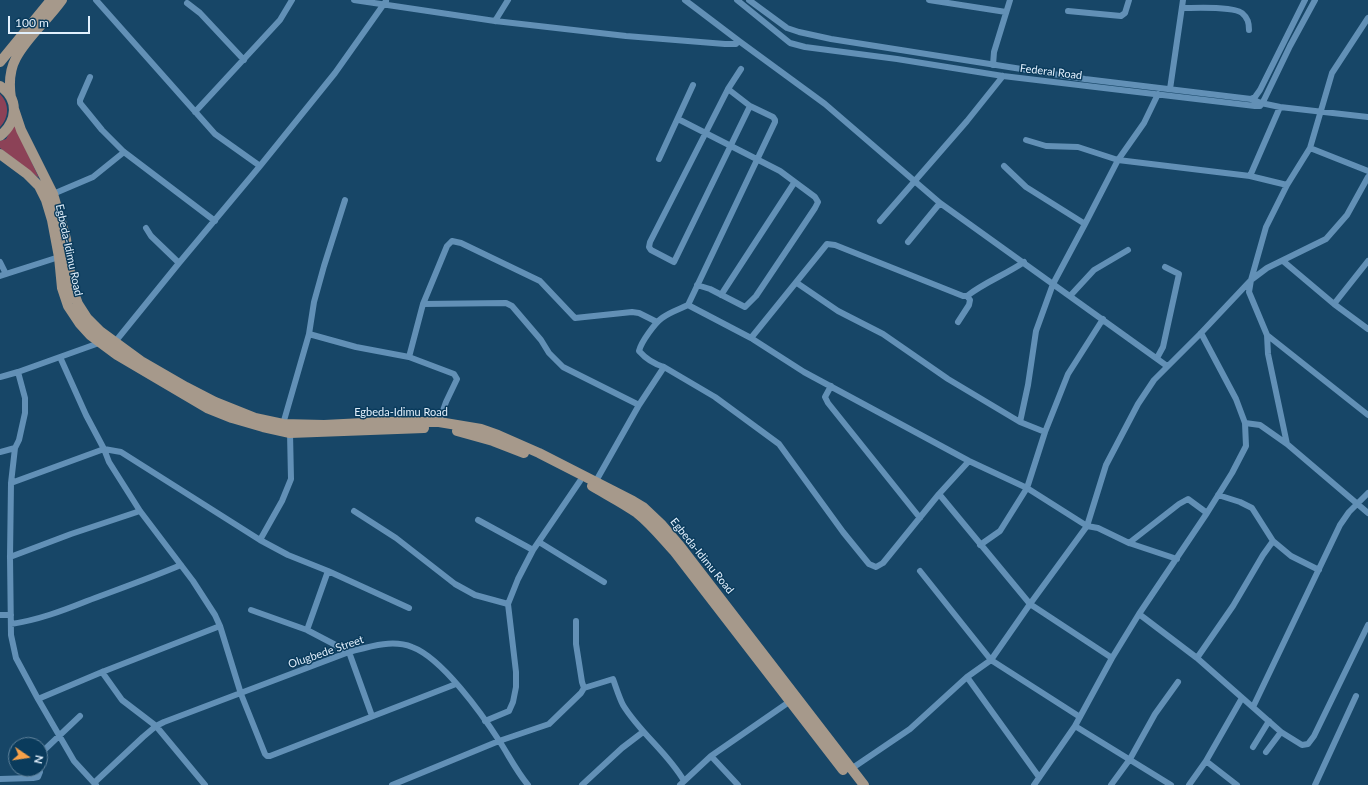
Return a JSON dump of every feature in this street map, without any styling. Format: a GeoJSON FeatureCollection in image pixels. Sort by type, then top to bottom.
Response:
{"type":"FeatureCollection","features":[{"type":"Feature","properties":{"kind":"main road"},"geometry":{"type":"LineString","coordinates":[[0,62],[51,0]]}},
{"type":"Feature","properties":{"kind":"main road"},"geometry":{"type":"LineString","coordinates":[[11,98],[11,71],[16,58],[62,0]]}},
{"type":"Feature","properties":{"kind":"main road"},"geometry":{"type":"LineString","coordinates":[[0,86],[11,98]]}},
{"type":"Feature","properties":{"kind":"main road","name":"Egbeda-Idimu Road"},"geometry":{"type":"LineString","coordinates":[[11,98],[21,130],[53,194],[66,239],[72,288],[78,304],[87,318],[100,332],[115,342],[139,364],[207,408],[232,418],[290,433],[439,422],[481,429],[505,437],[622,494],[643,507],[662,525],[864,785]]}},
{"type":"Feature","properties":{"kind":"main road"},"geometry":{"type":"LineString","coordinates":[[0,136],[7,130],[13,120],[14,109]]}},
{"type":"Feature","properties":{"kind":"main road","name":"Egbeda-Idimu Road"},"geometry":{"type":"LineString","coordinates":[[0,154],[27,174],[39,186],[46,200],[52,220],[59,257],[62,288],[68,306],[80,324],[99,343],[215,402],[255,418],[282,424],[433,428],[462,432],[493,440],[537,458],[619,501],[638,514],[654,528],[674,551],[757,657],[789,702],[855,785]]}},
{"type":"Feature","properties":{"kind":"street"},"geometry":{"type":"LineString","coordinates":[[96,0],[215,134],[260,166]]}},
{"type":"Feature","properties":{"kind":"street"},"geometry":{"type":"LineString","coordinates":[[195,112],[280,20],[292,0]]}},
{"type":"Feature","properties":{"kind":"street"},"geometry":{"type":"LineString","coordinates":[[354,0],[385,2],[495,21],[626,36],[715,44],[736,44],[739,41]]}},
{"type":"Feature","properties":{"kind":"street"},"geometry":{"type":"LineString","coordinates":[[495,21],[508,0]]}},
{"type":"Feature","properties":{"kind":"street"},"geometry":{"type":"LineString","coordinates":[[685,0],[825,104],[940,203],[1167,366]]}},
{"type":"Feature","properties":{"kind":"street","name":"Federal Road"},"geometry":{"type":"LineString","coordinates":[[738,0],[790,43],[813,48],[1003,76],[1255,106],[1260,106],[1261,104]]}},
{"type":"Feature","properties":{"kind":"street","name":"Federal Road"},"geometry":{"type":"LineString","coordinates":[[749,0],[788,28],[831,39],[1086,79],[1251,100],[1261,104]]}},
{"type":"Feature","properties":{"kind":"street"},"geometry":{"type":"LineString","coordinates":[[929,0],[954,2],[1006,12]]}},
{"type":"Feature","properties":{"kind":"street"},"geometry":{"type":"LineString","coordinates":[[993,65],[994,52],[1010,0]]}},
{"type":"Feature","properties":{"kind":"street"},"geometry":{"type":"LineString","coordinates":[[1068,11],[1121,16],[1125,13],[1129,0]]}},
{"type":"Feature","properties":{"kind":"street"},"geometry":{"type":"LineString","coordinates":[[1170,89],[1183,0]]}},
{"type":"Feature","properties":{"kind":"street"},"geometry":{"type":"LineString","coordinates":[[1251,100],[1260,90],[1305,0]]}},
{"type":"Feature","properties":{"kind":"street"},"geometry":{"type":"LineString","coordinates":[[1314,0],[1261,104],[1368,117]]}},
{"type":"Feature","properties":{"kind":"street"},"geometry":{"type":"LineString","coordinates":[[115,342],[340,66],[385,2]]}},
{"type":"Feature","properties":{"kind":"street"},"geometry":{"type":"LineString","coordinates":[[187,3],[200,13],[244,60]]}},
{"type":"Feature","properties":{"kind":"street"},"geometry":{"type":"LineString","coordinates":[[1182,8],[1230,9],[1241,12],[1248,21],[1250,30]]}},
{"type":"Feature","properties":{"kind":"street"},"geometry":{"type":"LineString","coordinates":[[1287,444],[1268,354],[1267,335],[1249,292],[1251,280],[1266,228],[1287,185],[1310,148],[1332,73],[1368,18]]}},
{"type":"Feature","properties":{"kind":"street"},"geometry":{"type":"LineString","coordinates":[[874,56],[876,46]]}},
{"type":"Feature","properties":{"kind":"street"},"geometry":{"type":"LineString","coordinates":[[741,69],[728,89],[650,242],[649,247],[651,250],[674,262],[750,106]]}},
{"type":"Feature","properties":{"kind":"street"},"geometry":{"type":"LineString","coordinates":[[880,221],[913,181],[967,121],[1003,76]]}},
{"type":"Feature","properties":{"kind":"street"},"geometry":{"type":"LineString","coordinates":[[90,77],[80,103],[102,130],[124,152],[215,221]]}},
{"type":"Feature","properties":{"kind":"street"},"geometry":{"type":"LineString","coordinates":[[659,159],[694,85]]}},
{"type":"Feature","properties":{"kind":"street"},"geometry":{"type":"LineString","coordinates":[[728,89],[750,106],[773,117],[775,120],[688,305],[662,317],[640,346],[639,351],[644,357],[656,365],[664,367],[714,397],[779,444],[843,532],[869,564],[876,567],[883,563],[939,494],[969,461]]}},
{"type":"Feature","properties":{"kind":"street"},"geometry":{"type":"LineString","coordinates":[[1020,422],[1028,385],[1036,331],[1053,284],[1086,224],[1118,160],[1144,123],[1158,94]]}},
{"type":"Feature","properties":{"kind":"street"},"geometry":{"type":"LineString","coordinates":[[1250,176],[1280,107]]}},
{"type":"Feature","properties":{"kind":"street"},"geometry":{"type":"LineString","coordinates":[[678,119],[780,171],[794,183],[815,197],[818,202],[752,301],[745,307],[710,289],[697,285]]}},
{"type":"Feature","properties":{"kind":"street"},"geometry":{"type":"LineString","coordinates":[[1026,140],[1046,146],[1078,147],[1118,160],[1250,176],[1287,185]]}},
{"type":"Feature","properties":{"kind":"street"},"geometry":{"type":"LineString","coordinates":[[1310,148],[1368,171]]}},
{"type":"Feature","properties":{"kind":"street"},"geometry":{"type":"LineString","coordinates":[[53,194],[93,177],[124,152]]}},
{"type":"Feature","properties":{"kind":"street"},"geometry":{"type":"LineString","coordinates":[[1004,166],[1026,187],[1086,224]]}},
{"type":"Feature","properties":{"kind":"street"},"geometry":{"type":"LineString","coordinates":[[851,769],[910,729],[967,677],[991,660],[1087,526],[1106,465],[1138,404],[1154,380],[1251,280],[1267,268],[1326,239],[1347,215],[1368,177]]}},
{"type":"Feature","properties":{"kind":"street"},"geometry":{"type":"LineString","coordinates":[[721,295],[794,183]]}},
{"type":"Feature","properties":{"kind":"street"},"geometry":{"type":"LineString","coordinates":[[282,424],[309,334],[314,302],[324,266],[345,200]]}},
{"type":"Feature","properties":{"kind":"street"},"geometry":{"type":"LineString","coordinates":[[908,242],[940,203]]}},
{"type":"Feature","properties":{"kind":"street"},"geometry":{"type":"LineString","coordinates":[[146,228],[151,236],[178,263]]}},
{"type":"Feature","properties":{"kind":"street"},"geometry":{"type":"LineString","coordinates":[[409,357],[424,304],[447,246],[452,241],[461,243],[540,280],[575,318],[632,312],[639,313],[657,322]]}},
{"type":"Feature","properties":{"kind":"street"},"geometry":{"type":"LineString","coordinates":[[751,338],[827,244],[835,245],[956,294],[967,296],[988,282],[1024,262]]}},
{"type":"Feature","properties":{"kind":"street"},"geometry":{"type":"LineString","coordinates":[[1070,296],[1094,270],[1128,250]]}},
{"type":"Feature","properties":{"kind":"street"},"geometry":{"type":"LineString","coordinates":[[0,262],[3,275],[36,266],[59,257]]}},
{"type":"Feature","properties":{"kind":"street"},"geometry":{"type":"LineString","coordinates":[[1283,261],[1334,304],[1368,329]]}},
{"type":"Feature","properties":{"kind":"street"},"geometry":{"type":"LineString","coordinates":[[1334,304],[1368,261]]}},
{"type":"Feature","properties":{"kind":"street"},"geometry":{"type":"LineString","coordinates":[[1157,358],[1163,347],[1179,274],[1164,267]]}},
{"type":"Feature","properties":{"kind":"street"},"geometry":{"type":"LineString","coordinates":[[797,283],[838,312],[883,334],[948,379],[1020,422],[1045,432]]}},
{"type":"Feature","properties":{"kind":"street"},"geometry":{"type":"LineString","coordinates":[[958,322],[969,305],[970,300],[967,296]]}},
{"type":"Feature","properties":{"kind":"street"},"geometry":{"type":"LineString","coordinates":[[424,304],[506,302],[512,306],[563,367],[639,405]]}},
{"type":"Feature","properties":{"kind":"street"},"geometry":{"type":"LineString","coordinates":[[688,305],[751,338],[804,372],[969,461],[1027,488],[1087,526],[1098,528],[1129,543],[1177,559]]}},
{"type":"Feature","properties":{"kind":"street"},"geometry":{"type":"LineString","coordinates":[[980,545],[1000,531],[1027,488],[1045,432],[1068,374],[1103,319]]}},
{"type":"Feature","properties":{"kind":"street"},"geometry":{"type":"LineString","coordinates":[[1034,785],[1075,726],[1112,658],[1139,614],[1207,513],[1232,473],[1246,446],[1245,423],[1236,399],[1201,333]]}},
{"type":"Feature","properties":{"kind":"street"},"geometry":{"type":"LineString","coordinates":[[309,334],[356,347],[409,357],[456,376],[457,379],[446,402],[439,422]]}},
{"type":"Feature","properties":{"kind":"street"},"geometry":{"type":"LineString","coordinates":[[1267,335],[1368,415]]}},
{"type":"Feature","properties":{"kind":"street"},"geometry":{"type":"LineString","coordinates":[[0,377],[99,343]]}},
{"type":"Feature","properties":{"kind":"street"},"geometry":{"type":"LineString","coordinates":[[60,357],[109,462],[140,511],[206,601],[220,626],[241,694],[267,756],[456,684]]}},
{"type":"Feature","properties":{"kind":"street"},"geometry":{"type":"LineString","coordinates":[[596,482],[639,405],[664,367]]}},
{"type":"Feature","properties":{"kind":"street"},"geometry":{"type":"LineString","coordinates":[[18,372],[25,398],[25,413],[19,440],[15,448],[11,484],[11,635],[16,658],[38,699],[74,761],[95,784]]}},
{"type":"Feature","properties":{"kind":"street"},"geometry":{"type":"LineString","coordinates":[[831,386],[825,397],[828,403],[920,518]]}},
{"type":"Feature","properties":{"kind":"street"},"geometry":{"type":"LineString","coordinates":[[1245,423],[1260,425],[1287,444],[1368,513]]}},
{"type":"Feature","properties":{"kind":"street"},"geometry":{"type":"LineString","coordinates":[[260,540],[282,501],[291,479],[290,433]]}},
{"type":"Feature","properties":{"kind":"street"},"geometry":{"type":"LineString","coordinates":[[0,452],[15,448]]}},
{"type":"Feature","properties":{"kind":"street"},"geometry":{"type":"LineString","coordinates":[[11,484],[104,449],[121,452],[260,540],[288,555],[328,571],[409,608]]}},
{"type":"Feature","properties":{"kind":"street"},"geometry":{"type":"LineString","coordinates":[[486,721],[509,712],[516,687],[516,672],[508,604],[518,579],[533,550],[580,481]]}},
{"type":"Feature","properties":{"kind":"street"},"geometry":{"type":"LineString","coordinates":[[1253,708],[1340,525],[1349,512],[1368,493]]}},
{"type":"Feature","properties":{"kind":"street"},"geometry":{"type":"LineString","coordinates":[[939,494],[1030,604],[1112,658]]}},
{"type":"Feature","properties":{"kind":"street"},"geometry":{"type":"LineString","coordinates":[[1218,495],[1240,502],[1252,508],[1273,541],[1291,556],[1319,570]]}},
{"type":"Feature","properties":{"kind":"street"},"geometry":{"type":"LineString","coordinates":[[1129,543],[1179,504],[1188,499],[1207,513]]}},
{"type":"Feature","properties":{"kind":"street"},"geometry":{"type":"LineString","coordinates":[[10,557],[71,534],[140,511]]}},
{"type":"Feature","properties":{"kind":"street"},"geometry":{"type":"LineString","coordinates":[[354,511],[396,538],[455,584],[475,595],[508,604]]}},
{"type":"Feature","properties":{"kind":"street"},"geometry":{"type":"LineString","coordinates":[[478,520],[533,550]]}},
{"type":"Feature","properties":{"kind":"street"},"geometry":{"type":"LineString","coordinates":[[1197,658],[1233,606],[1273,541]]}},
{"type":"Feature","properties":{"kind":"street"},"geometry":{"type":"LineString","coordinates":[[539,542],[604,582]]}},
{"type":"Feature","properties":{"kind":"street"},"geometry":{"type":"LineString","coordinates":[[11,624],[30,621],[59,612],[134,585],[181,565]]}},
{"type":"Feature","properties":{"kind":"street"},"geometry":{"type":"LineString","coordinates":[[307,630],[328,571]]}},
{"type":"Feature","properties":{"kind":"street"},"geometry":{"type":"LineString","coordinates":[[920,571],[991,660],[1080,717]]}},
{"type":"Feature","properties":{"kind":"street"},"geometry":{"type":"LineString","coordinates":[[251,610],[307,630],[349,652],[372,716]]}},
{"type":"Feature","properties":{"kind":"street"},"geometry":{"type":"LineString","coordinates":[[1139,614],[1197,658],[1281,732],[1302,745],[1308,744],[1314,736],[1368,625]]}},
{"type":"Feature","properties":{"kind":"street"},"geometry":{"type":"LineString","coordinates":[[0,615],[10,615]]}},
{"type":"Feature","properties":{"kind":"street"},"geometry":{"type":"LineString","coordinates":[[576,621],[576,644],[584,688]]}},
{"type":"Feature","properties":{"kind":"street"},"geometry":{"type":"LineString","coordinates":[[38,699],[102,672],[220,626]]}},
{"type":"Feature","properties":{"kind":"street","name":"Olugbede Street"},"geometry":{"type":"LineString","coordinates":[[95,784],[156,726],[349,652],[376,645],[397,644],[411,646],[428,655],[444,670],[486,721],[528,785]]}},
{"type":"Feature","properties":{"kind":"street"},"geometry":{"type":"LineString","coordinates":[[102,672],[122,700],[156,726],[205,785]]}},
{"type":"Feature","properties":{"kind":"street"},"geometry":{"type":"LineString","coordinates":[[967,677],[1039,777]]}},
{"type":"Feature","properties":{"kind":"street"},"geometry":{"type":"LineString","coordinates":[[392,785],[499,741],[549,724],[581,693],[584,688],[613,679],[623,704],[643,732],[679,772],[682,783],[711,756],[789,702]]}},
{"type":"Feature","properties":{"kind":"street"},"geometry":{"type":"LineString","coordinates":[[1111,785],[1130,759],[1155,714],[1178,682]]}},
{"type":"Feature","properties":{"kind":"street"},"geometry":{"type":"LineString","coordinates":[[1315,785],[1356,696]]}},
{"type":"Feature","properties":{"kind":"street"},"geometry":{"type":"LineString","coordinates":[[1189,785],[1206,761],[1242,698]]}},
{"type":"Feature","properties":{"kind":"street"},"geometry":{"type":"LineString","coordinates":[[48,747],[80,716]]}},
{"type":"Feature","properties":{"kind":"street"},"geometry":{"type":"LineString","coordinates":[[1253,747],[1269,721]]}},
{"type":"Feature","properties":{"kind":"street"},"geometry":{"type":"LineString","coordinates":[[1075,726],[1171,785]]}},
{"type":"Feature","properties":{"kind":"street"},"geometry":{"type":"LineString","coordinates":[[582,785],[622,748],[643,732]]}},
{"type":"Feature","properties":{"kind":"street"},"geometry":{"type":"LineString","coordinates":[[1266,752],[1281,732]]}},
{"type":"Feature","properties":{"kind":"street"},"geometry":{"type":"LineString","coordinates":[[711,756],[738,785]]}},
{"type":"Feature","properties":{"kind":"street"},"geometry":{"type":"LineString","coordinates":[[1206,761],[1237,785]]}},
{"type":"Feature","properties":{"kind":"street"},"geometry":{"type":"LineString","coordinates":[[0,779],[38,777]]}},
{"type":"Feature","properties":{"kind":"shaded area"},"geometry":{"type":"Polygon","coordinates":[[[0,94],[7,106],[7,115],[0,127],[0,94]]]}},
{"type":"Feature","properties":{"kind":"shaded area"},"geometry":{"type":"Polygon","coordinates":[[[14,124],[39,178],[0,148],[0,141],[6,139],[14,124]]]}}]}
